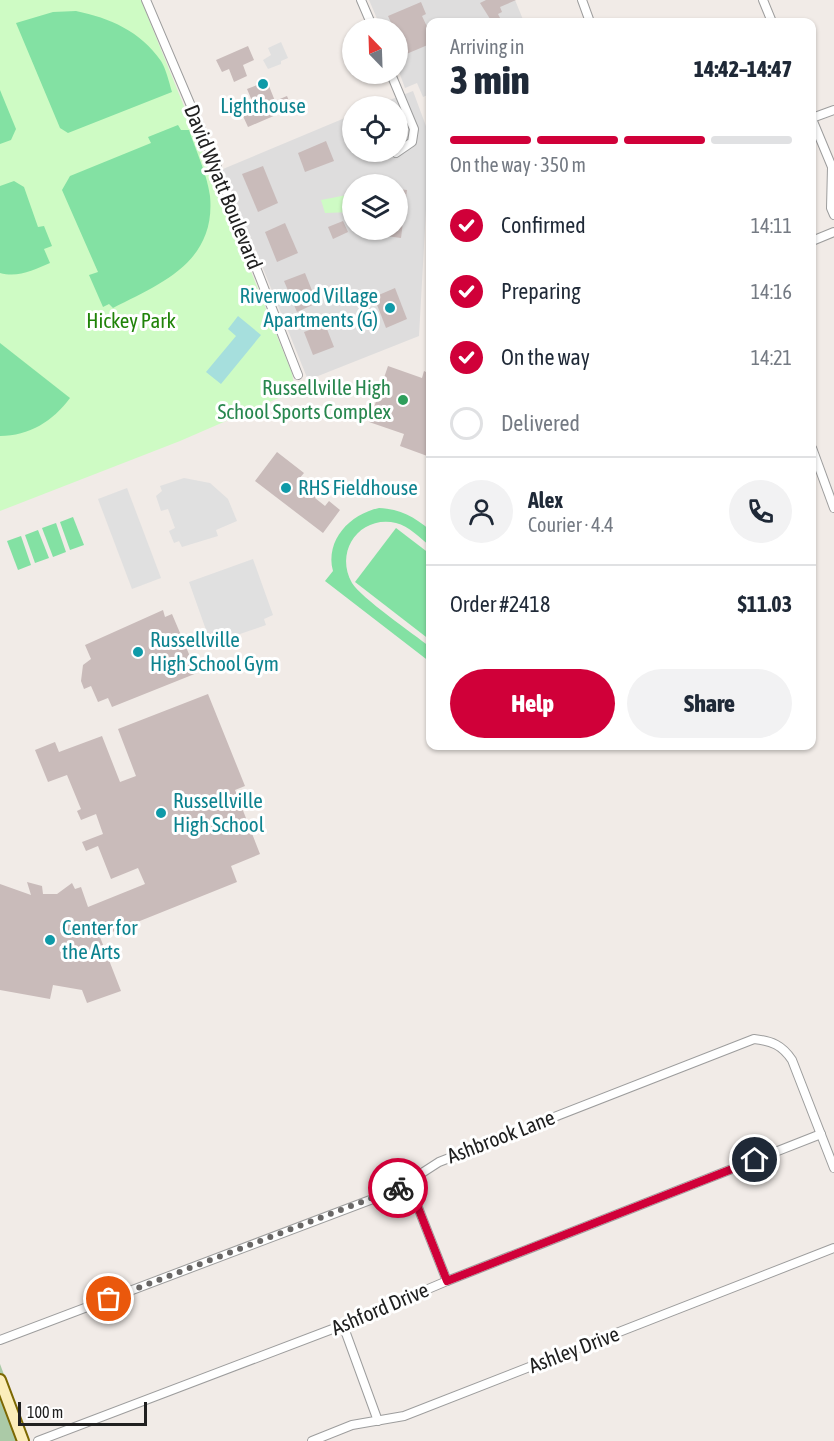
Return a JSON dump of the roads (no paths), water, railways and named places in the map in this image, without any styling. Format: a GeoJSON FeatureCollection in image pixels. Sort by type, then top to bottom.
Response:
{"type":"FeatureCollection","features":[{"type":"Feature","properties":{"kind":"main road"},"geometry":{"type":"LineString","coordinates":[[0,1380],[23,1441]]}},
{"type":"Feature","properties":{"kind":"street","name":"David Wyatt Boulevard"},"geometry":{"type":"LineString","coordinates":[[146,0],[218,169],[298,375]]}},
{"type":"Feature","properties":{"kind":"street"},"geometry":{"type":"LineString","coordinates":[[361,0],[369,18]]}},
{"type":"Feature","properties":{"kind":"street"},"geometry":{"type":"LineString","coordinates":[[582,0],[589,18]]}},
{"type":"Feature","properties":{"kind":"street"},"geometry":{"type":"LineString","coordinates":[[763,0],[770,18]]}},
{"type":"Feature","properties":{"kind":"street"},"geometry":{"type":"LineString","coordinates":[[816,117],[834,110]]}},
{"type":"Feature","properties":{"kind":"street"},"geometry":{"type":"LineString","coordinates":[[408,115],[414,129],[412,142],[408,145]]}},
{"type":"Feature","properties":{"kind":"street"},"geometry":{"type":"LineString","coordinates":[[816,129],[832,167],[831,208],[834,215]]}},
{"type":"Feature","properties":{"kind":"street"},"geometry":{"type":"LineString","coordinates":[[816,239],[834,232]]}},
{"type":"Feature","properties":{"kind":"street"},"geometry":{"type":"LineString","coordinates":[[816,459],[834,508]]}},
{"type":"Feature","properties":{"kind":"street","name":"Ashbrook Lane"},"geometry":{"type":"LineString","coordinates":[[0,1340],[394,1191],[439,1162],[754,1039],[772,1041],[786,1050],[834,1168]]}},
{"type":"Feature","properties":{"kind":"street","name":"Ashford Drive"},"geometry":{"type":"LineString","coordinates":[[38,1441],[342,1325],[447,1281],[821,1134]]}},
{"type":"Feature","properties":{"kind":"street"},"geometry":{"type":"LineString","coordinates":[[408,1182],[447,1281]]}},
{"type":"Feature","properties":{"kind":"street","name":"Ashley Drive"},"geometry":{"type":"LineString","coordinates":[[312,1441],[352,1425],[404,1416],[430,1407],[834,1248]]}},
{"type":"Feature","properties":{"kind":"street"},"geometry":{"type":"LineString","coordinates":[[342,1325],[378,1421]]}},
{"type":"Feature","properties":{"kind":"water"},"geometry":{"type":"Polygon","coordinates":[[[238,316],[261,335],[221,384],[206,372],[236,336],[228,329],[238,316]]]}},
{"type":"Feature","properties":{"kind":"place","name":"Lighthouse"},"geometry":{"type":"Point","coordinates":[263,84]}},
{"type":"Feature","properties":{"kind":"place","name":"Riverwood Village Apartments (G)"},"geometry":{"type":"Point","coordinates":[390,308]}},
{"type":"Feature","properties":{"kind":"place","name":"Russellville High School Sports Complex"},"geometry":{"type":"Point","coordinates":[403,400]}},
{"type":"Feature","properties":{"kind":"place","name":"RHS Fieldhouse"},"geometry":{"type":"Point","coordinates":[286,488]}},
{"type":"Feature","properties":{"kind":"place","name":"Russellville High School Gym"},"geometry":{"type":"Point","coordinates":[138,652]}},
{"type":"Feature","properties":{"kind":"place","name":"Russellville High School"},"geometry":{"type":"Point","coordinates":[161,813]}},
{"type":"Feature","properties":{"kind":"place","name":"Center for the Arts"},"geometry":{"type":"Point","coordinates":[50,940]}},
{"type":"Feature","properties":{"kind":"park label","name":"Hickey Park"},"geometry":{"type":"Point","coordinates":[131,321]}}]}
